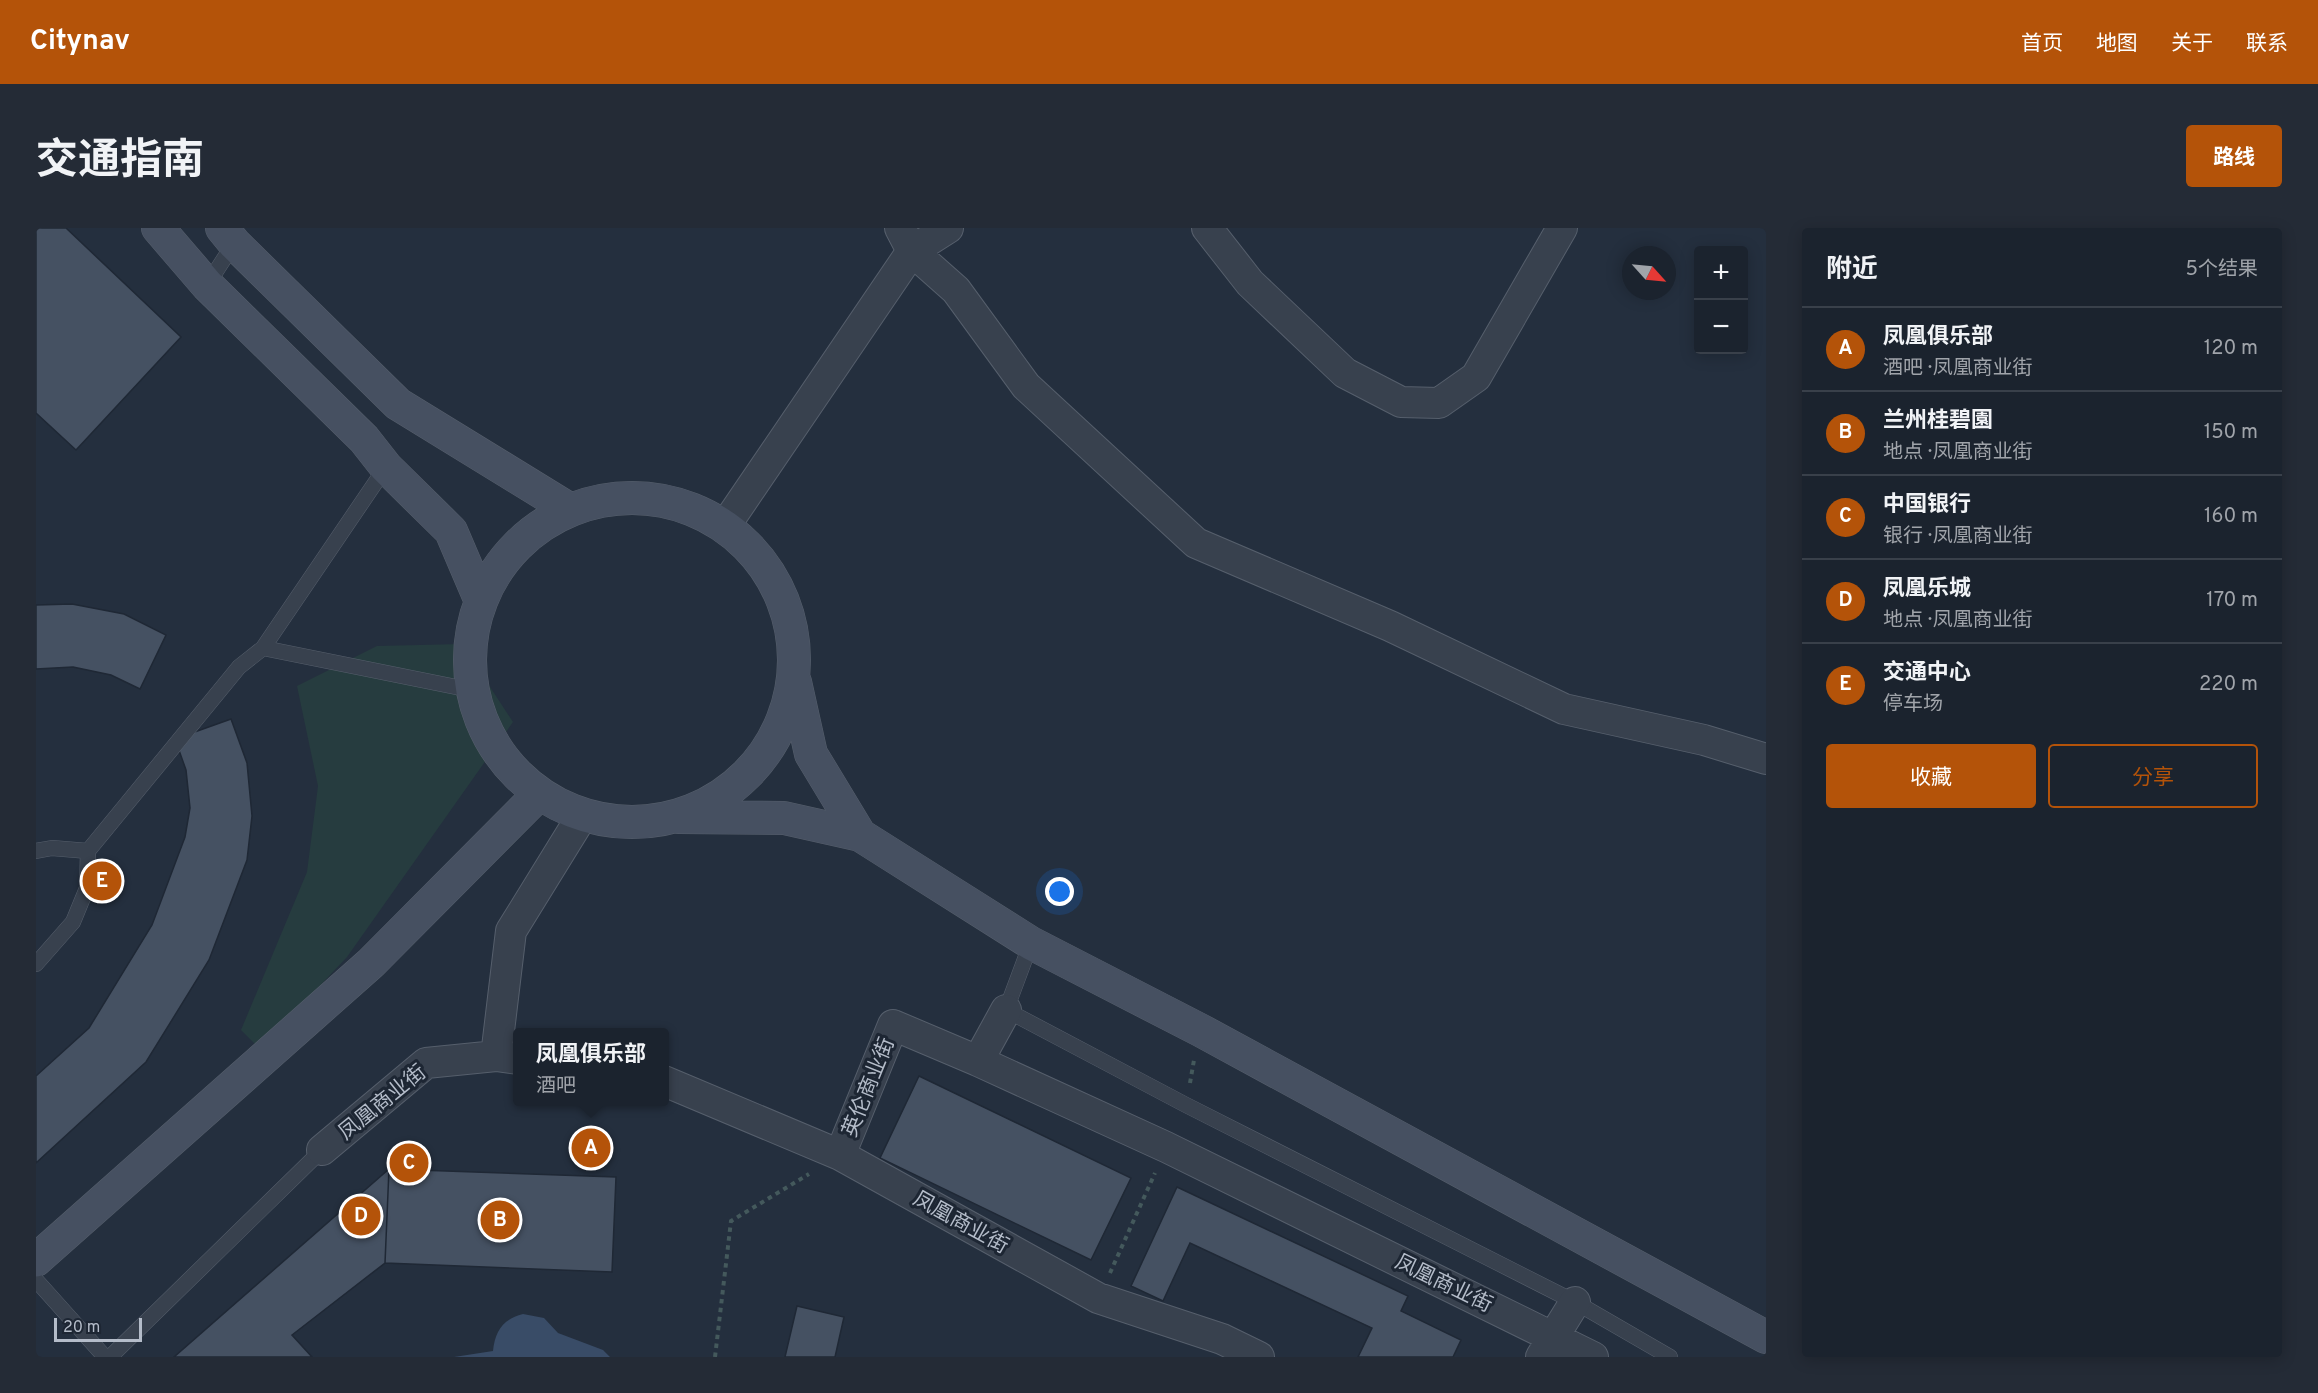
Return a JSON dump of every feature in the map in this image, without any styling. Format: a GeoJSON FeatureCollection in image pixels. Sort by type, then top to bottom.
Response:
{"type":"FeatureCollection","features":[{"type":"Feature","properties":{"kind":"main road"},"geometry":{"type":"LineString","coordinates":[[158,228],[207,285],[364,439],[386,467],[451,531],[480,599]]}},
{"type":"Feature","properties":{"kind":"main road"},"geometry":{"type":"LineString","coordinates":[[232,233],[398,404],[569,509]]}},
{"type":"Feature","properties":{"kind":"main road"},"geometry":{"type":"LineString","coordinates":[[860,835],[811,754],[794,676],[792,633],[780,591],[756,555],[725,526],[689,507],[649,498],[609,498],[569,509],[541,525],[516,545],[495,571],[480,599],[469,644],[471,690],[494,749],[538,795],[582,816],[630,824],[679,817],[784,818],[860,835],[1031,943],[1210,1036],[1766,1337]]}},
{"type":"Feature","properties":{"kind":"main road"},"geometry":{"type":"LineString","coordinates":[[679,817],[722,796],[758,764],[782,723],[794,676]]}},
{"type":"Feature","properties":{"kind":"main road"},"geometry":{"type":"LineString","coordinates":[[36,1260],[371,963],[538,795]]}},
{"type":"Feature","properties":{"kind":"street"},"geometry":{"type":"LineString","coordinates":[[725,526],[906,240],[948,228]]}},
{"type":"Feature","properties":{"kind":"street"},"geometry":{"type":"LineString","coordinates":[[1207,228],[1250,283],[1345,373],[1401,402],[1439,403],[1476,377],[1562,228]]}},
{"type":"Feature","properties":{"kind":"street"},"geometry":{"type":"LineString","coordinates":[[906,240],[956,290],[1026,386],[1196,543],[1390,626],[1564,709],[1704,740],[1766,759]]}},
{"type":"Feature","properties":{"kind":"street"},"geometry":{"type":"LineString","coordinates":[[507,1057],[511,931],[582,816]]}},
{"type":"Feature","properties":{"kind":"street"},"geometry":{"type":"LineString","coordinates":[[978,1061],[1006,1010]]}},
{"type":"Feature","properties":{"kind":"street","name":"英伦商业街"},"geometry":{"type":"LineString","coordinates":[[840,1155],[893,1025],[978,1061]]}},
{"type":"Feature","properties":{"kind":"street","name":"凤凰商业街"},"geometry":{"type":"LineString","coordinates":[[322,1150],[426,1063],[507,1057]]}},
{"type":"Feature","properties":{"kind":"street","name":"凤凰商业街"},"geometry":{"type":"LineString","coordinates":[[978,1061],[1166,1147],[1547,1347],[1593,1357]]}},
{"type":"Feature","properties":{"kind":"street","name":"凤凰商业街"},"geometry":{"type":"LineString","coordinates":[[669,1083],[840,1155],[1098,1299],[1222,1339],[1259,1357]]}},
{"type":"Feature","properties":{"kind":"street"},"geometry":{"type":"LineString","coordinates":[[1547,1347],[1575,1302]]}},
{"type":"Feature","properties":{"kind":"lane"},"geometry":{"type":"LineString","coordinates":[[207,285],[232,233]]}},
{"type":"Feature","properties":{"kind":"lane"},"geometry":{"type":"LineString","coordinates":[[36,964],[73,922],[87,888],[88,851],[239,667],[263,648],[386,467]]}},
{"type":"Feature","properties":{"kind":"lane"},"geometry":{"type":"LineString","coordinates":[[263,648],[471,690]]}},
{"type":"Feature","properties":{"kind":"lane"},"geometry":{"type":"LineString","coordinates":[[36,851],[52,848],[88,851]]}},
{"type":"Feature","properties":{"kind":"lane"},"geometry":{"type":"LineString","coordinates":[[1031,943],[1006,1010],[1186,1105],[1575,1302],[1670,1357]]}},
{"type":"Feature","properties":{"kind":"lane"},"geometry":{"type":"LineString","coordinates":[[110,1357],[322,1150]]}},
{"type":"Feature","properties":{"kind":"lane"},"geometry":{"type":"LineString","coordinates":[[36,1280],[105,1357]]}},
{"type":"Feature","properties":{"kind":"path"},"geometry":{"type":"LineString","coordinates":[[715,1357],[731,1221],[840,1155]]}},
{"type":"Feature","properties":{"kind":"green space"},"geometry":{"type":"Polygon","coordinates":[[[462,644],[513,722],[347,957],[260,1049],[241,1030],[307,872],[318,786],[297,686],[377,646],[462,644]]]}},
{"type":"Feature","properties":{"kind":"water"},"geometry":{"type":"Polygon","coordinates":[[[523,1314],[544,1318],[558,1333],[603,1350],[610,1357],[454,1357],[493,1351],[501,1327],[510,1319],[523,1314]]]}},
{"type":"Feature","properties":{"kind":"building"},"geometry":{"type":"Polygon","coordinates":[[[36,228],[66,228],[181,337],[76,450],[36,413],[36,228]]]}},
{"type":"Feature","properties":{"kind":"building"},"geometry":{"type":"Polygon","coordinates":[[[72,604],[124,614],[166,635],[140,689],[111,675],[73,667],[36,669],[36,605],[72,604]]]}},
{"type":"Feature","properties":{"kind":"building"},"geometry":{"type":"Polygon","coordinates":[[[231,719],[247,763],[252,816],[247,860],[209,960],[146,1062],[36,1163],[36,1076],[89,1028],[152,925],[185,837],[190,808],[186,770],[175,739],[231,719]]]}},
{"type":"Feature","properties":{"kind":"building"},"geometry":{"type":"Polygon","coordinates":[[[919,1076],[1131,1178],[1091,1260],[880,1158],[919,1076]]]}},
{"type":"Feature","properties":{"kind":"building"},"geometry":{"type":"Polygon","coordinates":[[[389,1169],[385,1263],[292,1335],[312,1357],[174,1357],[389,1169]]]}},
{"type":"Feature","properties":{"kind":"building"},"geometry":{"type":"Polygon","coordinates":[[[389,1169],[616,1177],[612,1272],[385,1263],[389,1169]]]}},
{"type":"Feature","properties":{"kind":"building"},"geometry":{"type":"Polygon","coordinates":[[[1177,1187],[1408,1296],[1401,1311],[1461,1340],[1453,1357],[1358,1357],[1372,1328],[1190,1243],[1163,1301],[1131,1286],[1177,1187]]]}},
{"type":"Feature","properties":{"kind":"building"},"geometry":{"type":"Polygon","coordinates":[[[797,1306],[844,1317],[835,1357],[785,1357],[797,1306]]]}},
{"type":"Feature","properties":{"kind":"place","name":"交通中心"},"geometry":{"type":"Point","coordinates":[102,881]}},
{"type":"Feature","properties":{"kind":"place","name":"凤凰俱乐部"},"geometry":{"type":"Point","coordinates":[591,1148]}},
{"type":"Feature","properties":{"kind":"place","name":"中国银行"},"geometry":{"type":"Point","coordinates":[409,1163]}},
{"type":"Feature","properties":{"kind":"place","name":"凤凰乐城"},"geometry":{"type":"Point","coordinates":[361,1216]}},
{"type":"Feature","properties":{"kind":"place","name":"兰州桂碧園"},"geometry":{"type":"Point","coordinates":[500,1220]}}]}
